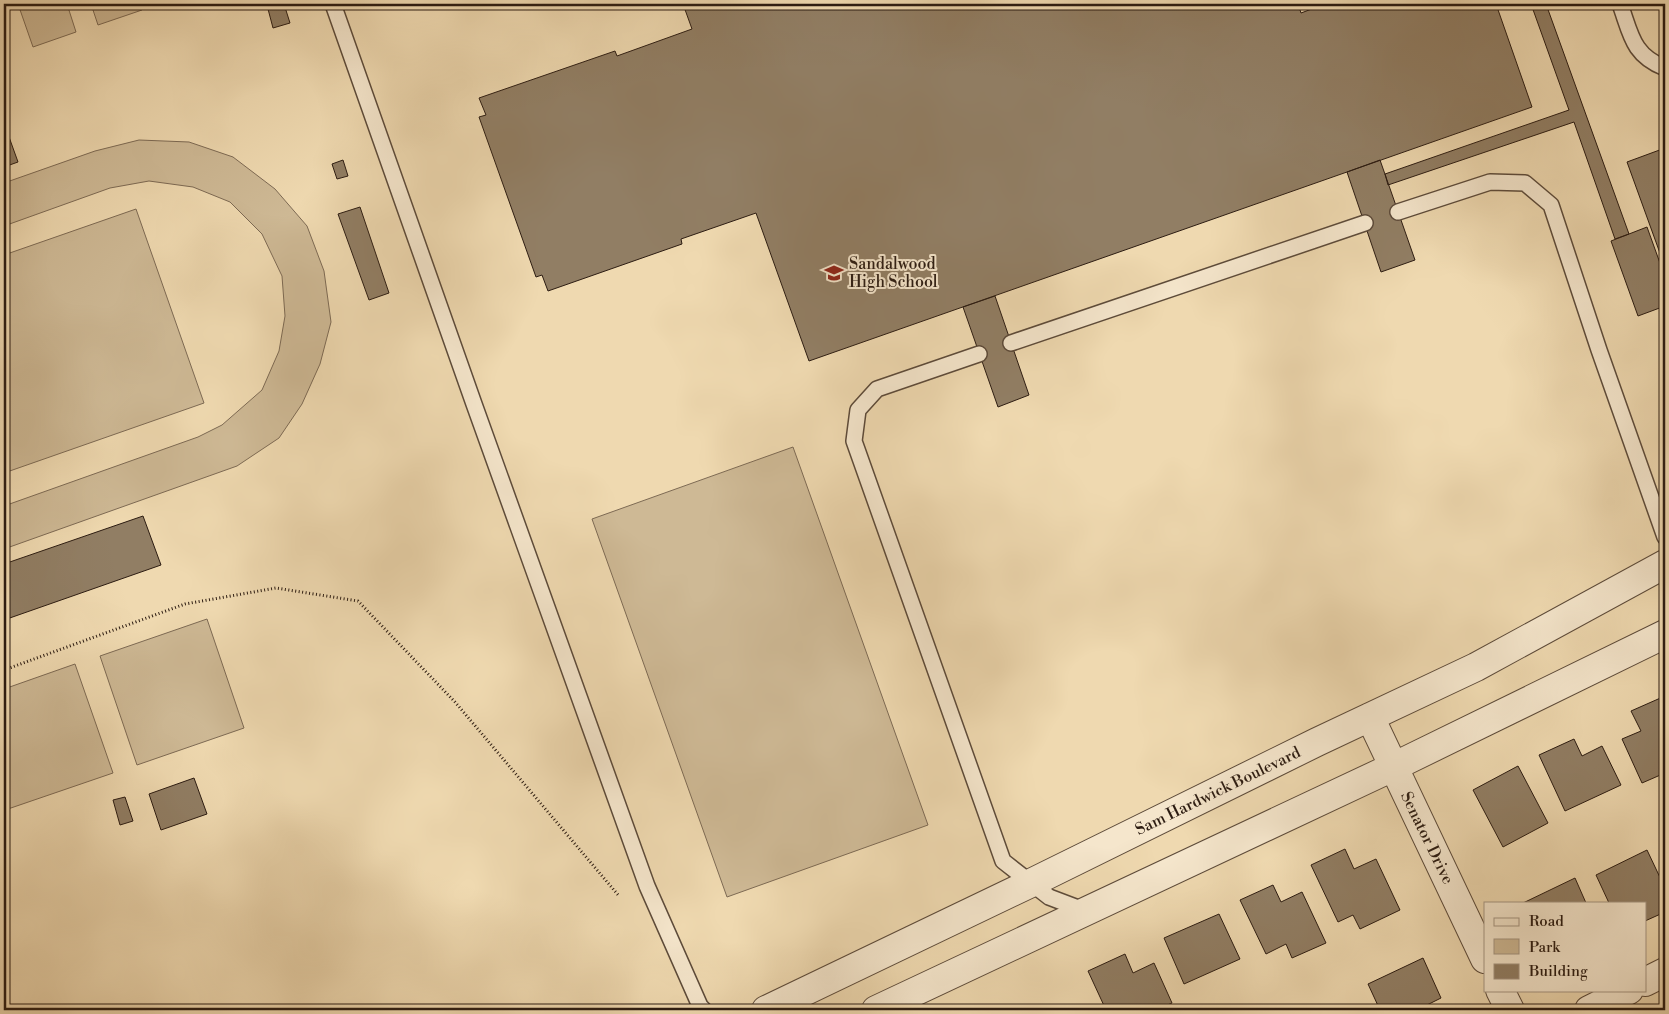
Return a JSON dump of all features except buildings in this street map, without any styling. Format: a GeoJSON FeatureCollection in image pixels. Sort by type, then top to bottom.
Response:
{"type":"FeatureCollection","features":[{"type":"Feature","properties":{"kind":"street","name":"Sam Hardwick Boulevard"},"geometry":{"type":"LineString","coordinates":[[766,1010],[1031,884],[1308,746],[1476,667],[1665,564]]}},
{"type":"Feature","properties":{"kind":"street"},"geometry":{"type":"LineString","coordinates":[[876,1010],[1393,767],[1665,634]]}},
{"type":"Feature","properties":{"kind":"street","name":"Senator Drive"},"geometry":{"type":"LineString","coordinates":[[1370,717],[1484,957]]}},
{"type":"Feature","properties":{"kind":"street"},"geometry":{"type":"LineString","coordinates":[[1646,982],[1665,972]]}},
{"type":"Feature","properties":{"kind":"street"},"geometry":{"type":"LineString","coordinates":[[1501,992],[1510,1010]]}},
{"type":"Feature","properties":{"kind":"street"},"geometry":{"type":"LineString","coordinates":[[1589,1010],[1625,992]]}},
{"type":"Feature","properties":{"kind":"lane"},"geometry":{"type":"LineString","coordinates":[[333,4],[477,413],[647,886],[700,1006],[704,1010]]}},
{"type":"Feature","properties":{"kind":"lane"},"geometry":{"type":"LineString","coordinates":[[1620,4],[1635,47],[1652,63],[1665,68]]}},
{"type":"Feature","properties":{"kind":"lane"},"geometry":{"type":"LineString","coordinates":[[1398,212],[1490,182],[1525,183],[1551,205],[1599,350],[1665,537]]}},
{"type":"Feature","properties":{"kind":"lane"},"geometry":{"type":"LineString","coordinates":[[1011,343],[1365,223]]}},
{"type":"Feature","properties":{"kind":"lane"},"geometry":{"type":"LineString","coordinates":[[979,354],[877,389],[858,410],[854,441],[1003,861],[1049,897],[1086,911]]}},
{"type":"Feature","properties":{"kind":"path"},"geometry":{"type":"LineString","coordinates":[[4,670],[185,604],[276,588],[358,601],[455,702],[619,896]]}},
{"type":"Feature","properties":{"kind":"green space"},"geometry":{"type":"Polygon","coordinates":[[[18,4],[67,4],[76,32],[33,47],[18,4]]]}},
{"type":"Feature","properties":{"kind":"green space"},"geometry":{"type":"Polygon","coordinates":[[[91,4],[139,4],[142,10],[98,25],[91,4]]]}},
{"type":"Feature","properties":{"kind":"green space"},"geometry":{"type":"Polygon","coordinates":[[[139,140],[189,142],[233,157],[275,189],[307,226],[324,271],[331,322],[320,364],[302,404],[279,438],[237,466],[4,549],[4,506],[198,437],[222,425],[262,390],[279,351],[285,316],[282,276],[262,234],[230,202],[193,187],[149,181],[110,188],[4,226],[4,183],[95,151],[139,140]]]}},
{"type":"Feature","properties":{"kind":"green space"},"geometry":{"type":"Polygon","coordinates":[[[136,209],[204,403],[4,473],[4,255],[136,209]]]}},
{"type":"Feature","properties":{"kind":"green space"},"geometry":{"type":"Polygon","coordinates":[[[793,447],[928,825],[727,897],[592,519],[793,447]]]}},
{"type":"Feature","properties":{"kind":"green space"},"geometry":{"type":"Polygon","coordinates":[[[207,619],[244,728],[137,765],[100,656],[207,619]]]}},
{"type":"Feature","properties":{"kind":"green space"},"geometry":{"type":"Polygon","coordinates":[[[75,664],[113,773],[5,810],[4,689],[75,664]]]}},
{"type":"Feature","properties":{"kind":"place","name":"Sandalwood High School"},"geometry":{"type":"Point","coordinates":[834,273]}}]}
